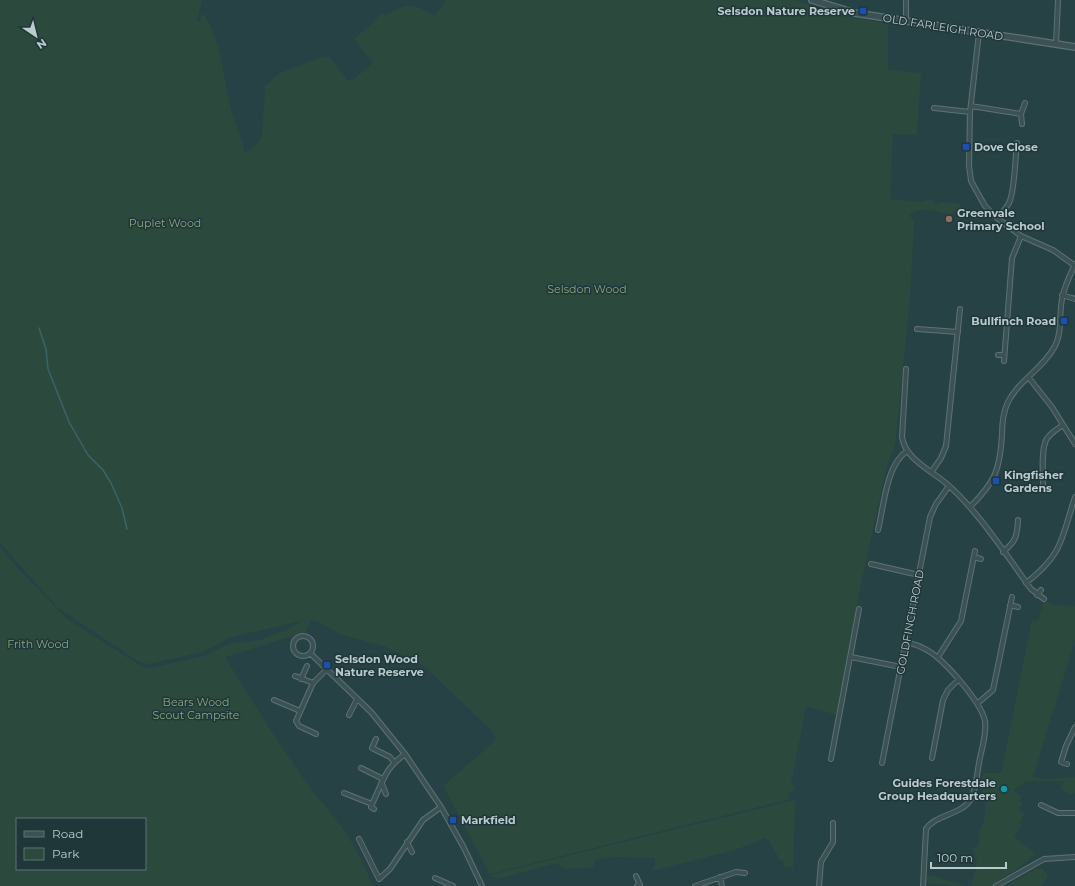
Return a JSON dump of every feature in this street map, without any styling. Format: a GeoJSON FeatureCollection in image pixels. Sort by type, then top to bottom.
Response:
{"type":"FeatureCollection","features":[{"type":"Feature","properties":{"kind":"street","name":"OLD FARLEIGH ROAD"},"geometry":{"type":"LineString","coordinates":[[812,0],[855,14],[906,20],[1075,48]]}},
{"type":"Feature","properties":{"kind":"street"},"geometry":{"type":"LineString","coordinates":[[906,0],[906,20]]}},
{"type":"Feature","properties":{"kind":"street"},"geometry":{"type":"LineString","coordinates":[[1056,44],[1058,0]]}},
{"type":"Feature","properties":{"kind":"street"},"geometry":{"type":"LineString","coordinates":[[970,507],[986,491],[995,477],[1000,457],[1003,418],[1007,402],[1015,390],[1049,357],[1056,344],[1060,330],[1062,295],[1074,264],[1054,250],[1021,236],[997,218],[985,206],[971,181],[969,165],[970,106],[979,33]]}},
{"type":"Feature","properties":{"kind":"street"},"geometry":{"type":"LineString","coordinates":[[1022,124],[1021,114],[1025,103]]}},
{"type":"Feature","properties":{"kind":"street"},"geometry":{"type":"LineString","coordinates":[[970,106],[1021,114]]}},
{"type":"Feature","properties":{"kind":"street"},"geometry":{"type":"LineString","coordinates":[[934,108],[970,112]]}},
{"type":"Feature","properties":{"kind":"street"},"geometry":{"type":"LineString","coordinates":[[997,218],[1009,203],[1012,194],[1017,143]]}},
{"type":"Feature","properties":{"kind":"street"},"geometry":{"type":"LineString","coordinates":[[1004,361],[1012,258],[1021,236]]}},
{"type":"Feature","properties":{"kind":"street"},"geometry":{"type":"LineString","coordinates":[[1062,295],[1075,299]]}},
{"type":"Feature","properties":{"kind":"street"},"geometry":{"type":"LineString","coordinates":[[932,471],[941,458],[946,446],[960,309]]}},
{"type":"Feature","properties":{"kind":"street"},"geometry":{"type":"LineString","coordinates":[[917,329],[958,332]]}},
{"type":"Feature","properties":{"kind":"street"},"geometry":{"type":"LineString","coordinates":[[998,354],[1004,355]]}},
{"type":"Feature","properties":{"kind":"street"},"geometry":{"type":"LineString","coordinates":[[906,369],[902,437],[903,445],[907,451],[949,486],[970,507],[1026,582],[1037,595],[1044,599]]}},
{"type":"Feature","properties":{"kind":"street"},"geometry":{"type":"LineString","coordinates":[[1028,378],[1052,407],[1075,444]]}},
{"type":"Feature","properties":{"kind":"street"},"geometry":{"type":"LineString","coordinates":[[1043,485],[1044,450],[1046,440],[1050,434],[1063,425]]}},
{"type":"Feature","properties":{"kind":"street"},"geometry":{"type":"LineString","coordinates":[[878,530],[891,472],[896,461],[907,451]]}},
{"type":"Feature","properties":{"kind":"street","name":"GOLDFINCH ROAD"},"geometry":{"type":"LineString","coordinates":[[882,763],[930,517],[936,504],[949,486]]}},
{"type":"Feature","properties":{"kind":"street"},"geometry":{"type":"LineString","coordinates":[[1026,582],[1042,570],[1059,549],[1066,531],[1075,497]]}},
{"type":"Feature","properties":{"kind":"street"},"geometry":{"type":"LineString","coordinates":[[1003,552],[1013,543],[1017,536],[1020,526],[1018,520]]}},
{"type":"Feature","properties":{"kind":"street"},"geometry":{"type":"LineString","coordinates":[[938,657],[961,621],[975,551]]}},
{"type":"Feature","properties":{"kind":"street"},"geometry":{"type":"LineString","coordinates":[[974,557],[981,559]]}},
{"type":"Feature","properties":{"kind":"street"},"geometry":{"type":"LineString","coordinates":[[871,564],[919,575]]}},
{"type":"Feature","properties":{"kind":"street"},"geometry":{"type":"LineString","coordinates":[[1037,595],[1041,590]]}},
{"type":"Feature","properties":{"kind":"street"},"geometry":{"type":"LineString","coordinates":[[978,704],[993,690],[1012,597]]}},
{"type":"Feature","properties":{"kind":"street"},"geometry":{"type":"LineString","coordinates":[[1010,605],[1018,607]]}},
{"type":"Feature","properties":{"kind":"street"},"geometry":{"type":"LineString","coordinates":[[831,759],[859,609]]}},
{"type":"Feature","properties":{"kind":"street"},"geometry":{"type":"LineString","coordinates":[[301,637],[309,638],[313,644],[310,653],[306,656],[298,654],[294,648],[295,641],[301,637]]}},
{"type":"Feature","properties":{"kind":"street"},"geometry":{"type":"LineString","coordinates":[[906,642],[924,648],[938,657],[978,704],[985,723],[977,775],[972,796],[967,804],[930,823],[926,829],[924,886],[920,886]]}},
{"type":"Feature","properties":{"kind":"street"},"geometry":{"type":"LineString","coordinates":[[310,653],[371,712],[404,754],[441,807],[464,848],[482,886]]}},
{"type":"Feature","properties":{"kind":"street"},"geometry":{"type":"LineString","coordinates":[[851,657],[901,667]]}},
{"type":"Feature","properties":{"kind":"street"},"geometry":{"type":"LineString","coordinates":[[301,679],[307,666]]}},
{"type":"Feature","properties":{"kind":"street"},"geometry":{"type":"LineString","coordinates":[[316,734],[298,726],[296,721],[313,683],[326,670]]}},
{"type":"Feature","properties":{"kind":"street"},"geometry":{"type":"LineString","coordinates":[[295,676],[313,683]]}},
{"type":"Feature","properties":{"kind":"street"},"geometry":{"type":"LineString","coordinates":[[932,758],[943,700],[948,690],[958,680]]}},
{"type":"Feature","properties":{"kind":"street"},"geometry":{"type":"LineString","coordinates":[[349,716],[357,699]]}},
{"type":"Feature","properties":{"kind":"street"},"geometry":{"type":"LineString","coordinates":[[274,700],[300,711]]}},
{"type":"Feature","properties":{"kind":"street"},"geometry":{"type":"LineString","coordinates":[[1067,764],[1061,762],[1066,746],[1075,727]]}},
{"type":"Feature","properties":{"kind":"street"},"geometry":{"type":"LineString","coordinates":[[376,739],[372,748],[390,757],[394,762]]}},
{"type":"Feature","properties":{"kind":"street"},"geometry":{"type":"LineString","coordinates":[[374,809],[371,807],[372,804],[387,770],[404,754]]}},
{"type":"Feature","properties":{"kind":"street"},"geometry":{"type":"LineString","coordinates":[[361,768],[383,779]]}},
{"type":"Feature","properties":{"kind":"street"},"geometry":{"type":"LineString","coordinates":[[382,784],[386,794]]}},
{"type":"Feature","properties":{"kind":"street"},"geometry":{"type":"LineString","coordinates":[[344,792],[372,804]]}},
{"type":"Feature","properties":{"kind":"street"},"geometry":{"type":"LineString","coordinates":[[1041,805],[1058,813],[1075,813]]}},
{"type":"Feature","properties":{"kind":"street"},"geometry":{"type":"LineString","coordinates":[[359,839],[379,879],[384,875],[423,820],[441,807]]}},
{"type":"Feature","properties":{"kind":"street"},"geometry":{"type":"LineString","coordinates":[[819,886],[821,862],[833,842],[833,823]]}},
{"type":"Feature","properties":{"kind":"street"},"geometry":{"type":"LineString","coordinates":[[407,842],[412,852]]}},
{"type":"Feature","properties":{"kind":"street"},"geometry":{"type":"LineString","coordinates":[[996,886],[1044,859],[1075,856]]}},
{"type":"Feature","properties":{"kind":"street"},"geometry":{"type":"LineString","coordinates":[[695,886],[736,872],[745,873]]}},
{"type":"Feature","properties":{"kind":"street"},"geometry":{"type":"LineString","coordinates":[[636,876],[640,885],[637,886]]}},
{"type":"Feature","properties":{"kind":"street"},"geometry":{"type":"LineString","coordinates":[[720,877],[722,886]]}},
{"type":"Feature","properties":{"kind":"street"},"geometry":{"type":"LineString","coordinates":[[435,878],[453,886]]}},
{"type":"Feature","properties":{"kind":"green space","name":"Selsdon Wood"},"geometry":{"type":"Polygon","coordinates":[[[0,0],[202,0],[197,21],[200,22],[202,12],[214,34],[221,59],[231,109],[245,153],[255,146],[262,137],[265,88],[267,84],[280,73],[325,56],[330,57],[347,80],[354,79],[373,63],[354,39],[374,22],[381,13],[387,15],[400,8],[411,6],[421,9],[434,16],[443,6],[445,0],[795,0],[834,14],[888,24],[888,70],[921,73],[917,135],[893,134],[890,199],[920,202],[931,199],[939,205],[939,202],[958,203],[961,206],[953,214],[925,209],[909,215],[914,221],[910,300],[895,445],[887,466],[857,603],[837,715],[806,706],[791,784],[794,785],[794,789],[789,794],[790,799],[490,874],[443,786],[494,742],[494,733],[424,666],[384,646],[342,635],[319,622],[311,620],[306,632],[225,657],[295,767],[349,838],[373,886],[0,886],[0,547],[14,564],[67,619],[141,666],[150,668],[204,656],[229,644],[260,640],[288,629],[305,620],[229,638],[203,652],[149,664],[141,663],[58,608],[0,543],[0,0]]]}},
{"type":"Feature","properties":{"kind":"green space"},"geometry":{"type":"Polygon","coordinates":[[[1044,601],[1054,605],[1075,606],[1075,640],[1033,777],[1048,779],[1075,777],[1075,793],[1069,795],[1061,788],[1064,781],[1027,781],[1013,790],[1022,797],[1019,801],[1023,804],[1019,809],[1025,814],[1020,821],[1018,821],[1022,824],[1014,837],[1035,853],[1026,862],[991,886],[971,886],[977,863],[973,849],[978,846],[980,828],[984,821],[986,800],[980,787],[983,773],[1001,773],[1032,620],[1038,621],[1044,601]]]}},
{"type":"Feature","properties":{"kind":"green space"},"geometry":{"type":"Polygon","coordinates":[[[794,800],[793,868],[783,866],[784,861],[780,860],[769,841],[765,838],[735,850],[652,871],[655,864],[655,858],[613,857],[594,860],[594,866],[587,868],[566,869],[556,863],[498,879],[490,875],[794,800]]]}},
{"type":"Feature","properties":{"kind":"green space"},"geometry":{"type":"Polygon","coordinates":[[[1036,869],[1042,869],[1048,874],[1041,886],[1006,886],[1036,869]]]}},
{"type":"Feature","properties":{"kind":"green space"},"geometry":{"type":"Polygon","coordinates":[[[933,875],[964,886],[930,884],[926,881],[926,876],[933,875]]]}},
{"type":"Feature","properties":{"kind":"waterway"},"geometry":{"type":"LineString","coordinates":[[39,328],[46,349],[48,369],[69,422],[88,455],[103,470],[111,483],[122,508],[127,529]]}},
{"type":"Feature","properties":{"kind":"place","name":"Selsdon Nature Reserve"},"geometry":{"type":"Point","coordinates":[863,11]}},
{"type":"Feature","properties":{"kind":"place","name":"Dove Close"},"geometry":{"type":"Point","coordinates":[966,147]}},
{"type":"Feature","properties":{"kind":"place","name":"Greenvale Primary School"},"geometry":{"type":"Point","coordinates":[949,219]}},
{"type":"Feature","properties":{"kind":"place","name":"Bullfinch Road"},"geometry":{"type":"Point","coordinates":[1064,321]}},
{"type":"Feature","properties":{"kind":"place","name":"Kingfisher Gardens"},"geometry":{"type":"Point","coordinates":[996,481]}},
{"type":"Feature","properties":{"kind":"place","name":"Selsdon Wood Nature Reserve"},"geometry":{"type":"Point","coordinates":[327,665]}},
{"type":"Feature","properties":{"kind":"place","name":"Guides Forestdale Group Headquarters"},"geometry":{"type":"Point","coordinates":[1004,789]}},
{"type":"Feature","properties":{"kind":"place","name":"Markfield"},"geometry":{"type":"Point","coordinates":[453,820]}},
{"type":"Feature","properties":{"kind":"park label","name":"Puplet Wood"},"geometry":{"type":"Point","coordinates":[165,223]}},
{"type":"Feature","properties":{"kind":"park label","name":"Frith Wood"},"geometry":{"type":"Point","coordinates":[38,644]}},
{"type":"Feature","properties":{"kind":"park label","name":"Bears Wood Scout Campsite"},"geometry":{"type":"Point","coordinates":[196,708]}}]}
